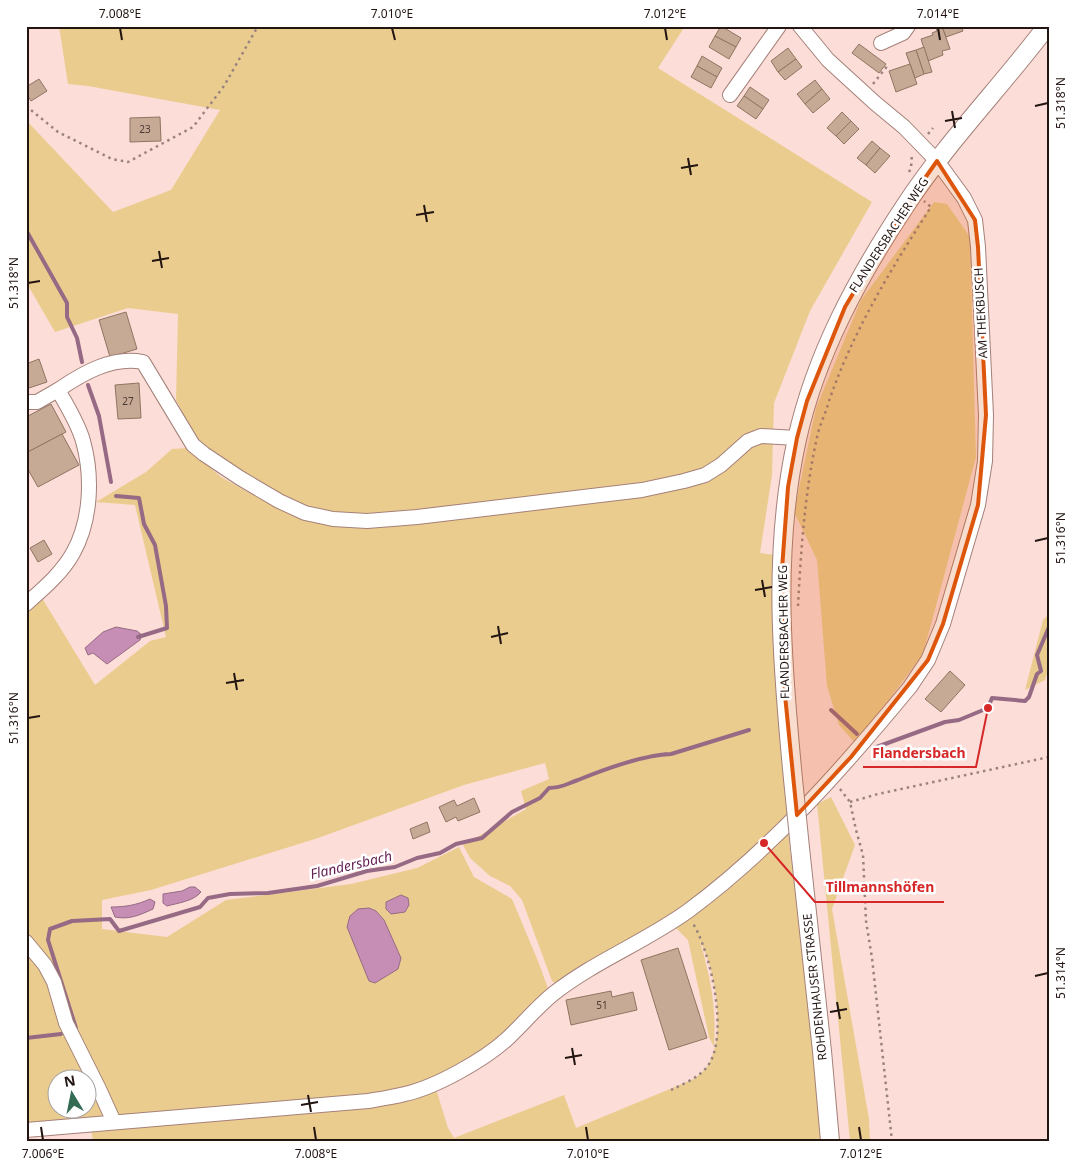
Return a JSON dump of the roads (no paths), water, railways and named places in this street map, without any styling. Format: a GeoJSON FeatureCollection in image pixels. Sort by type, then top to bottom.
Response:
{"type":"FeatureCollection","features":[{"type":"Feature","properties":{"kind":"main road","name":"FLANDERSBACHER WEG"},"geometry":{"type":"LineString","coordinates":[[786,714],[782,643],[781,583],[783,535],[788,487],[797,438],[810,392],[826,350],[863,272],[915,193],[938,162],[1047,26]]}},
{"type":"Feature","properties":{"kind":"main road","name":"ROHDENHAUSER STRASSE"},"geometry":{"type":"LineString","coordinates":[[786,714],[830,1141]]}},
{"type":"Feature","properties":{"kind":"street"},"geometry":{"type":"LineString","coordinates":[[730,95],[779,26]]}},
{"type":"Feature","properties":{"kind":"street","name":"AM THEKBUSCH"},"geometry":{"type":"LineString","coordinates":[[114,1122],[368,1101],[407,1094],[436,1083],[469,1065],[506,1040],[553,994],[585,972],[647,937],[686,912],[722,885],[760,851],[831,780],[910,686],[928,660],[943,624],[978,505],[985,461],[986,415],[975,220],[964,198],[938,162],[920,143],[834,66],[800,26]]}},
{"type":"Feature","properties":{"kind":"street"},"geometry":{"type":"LineString","coordinates":[[881,43],[903,33],[908,26]]}},
{"type":"Feature","properties":{"kind":"street"},"geometry":{"type":"LineString","coordinates":[[26,402],[37,402],[80,376],[107,364],[130,360],[143,362],[193,445],[204,454],[279,501],[305,513],[333,519],[367,521],[417,517],[642,490],[705,475],[722,465],[748,441],[761,436],[797,438]]}},
{"type":"Feature","properties":{"kind":"street"},"geometry":{"type":"LineString","coordinates":[[26,604],[73,554],[86,516],[90,492],[89,469],[83,440],[58,390]]}},
{"type":"Feature","properties":{"kind":"street"},"geometry":{"type":"LineString","coordinates":[[26,942],[45,965],[54,982],[66,1023],[114,1122],[26,1130]]}},
{"type":"Feature","properties":{"kind":"waterway"},"geometry":{"type":"LineString","coordinates":[[26,230],[67,303],[67,317],[77,338],[82,362]]}},
{"type":"Feature","properties":{"kind":"waterway"},"geometry":{"type":"LineString","coordinates":[[88,385],[99,416],[111,482]]}},
{"type":"Feature","properties":{"kind":"waterway"},"geometry":{"type":"LineString","coordinates":[[116,496],[139,498],[144,524],[155,545],[166,606],[167,628],[138,637]]}},
{"type":"Feature","properties":{"kind":"waterway","name":"Flandersbach"},"geometry":{"type":"LineString","coordinates":[[874,748],[945,722],[959,720],[988,708],[992,698],[1025,701],[1029,697],[1037,674],[1041,671],[1037,655],[1049,627]]}},
{"type":"Feature","properties":{"kind":"waterway","name":"Flandersbach"},"geometry":{"type":"LineString","coordinates":[[831,710],[857,734]]}},
{"type":"Feature","properties":{"kind":"waterway","name":"Flandersbach"},"geometry":{"type":"LineString","coordinates":[[76,1028],[48,940],[50,929],[72,921],[110,919],[119,931],[200,907],[208,898],[230,894],[268,893],[317,886],[367,871],[395,867],[417,858],[440,853],[456,844],[482,838],[512,812],[540,798],[549,788],[564,786],[624,763],[671,754],[749,730]]}},
{"type":"Feature","properties":{"kind":"waterway","name":"Flandersbach"},"geometry":{"type":"LineString","coordinates":[[26,1038],[61,1034]]}},
{"type":"Feature","properties":{"kind":"place","name":"Flandersbach"},"geometry":{"type":"Point","coordinates":[988,708]}},
{"type":"Feature","properties":{"kind":"place","name":"Tillmannshöfen"},"geometry":{"type":"Point","coordinates":[764,843]}}]}
